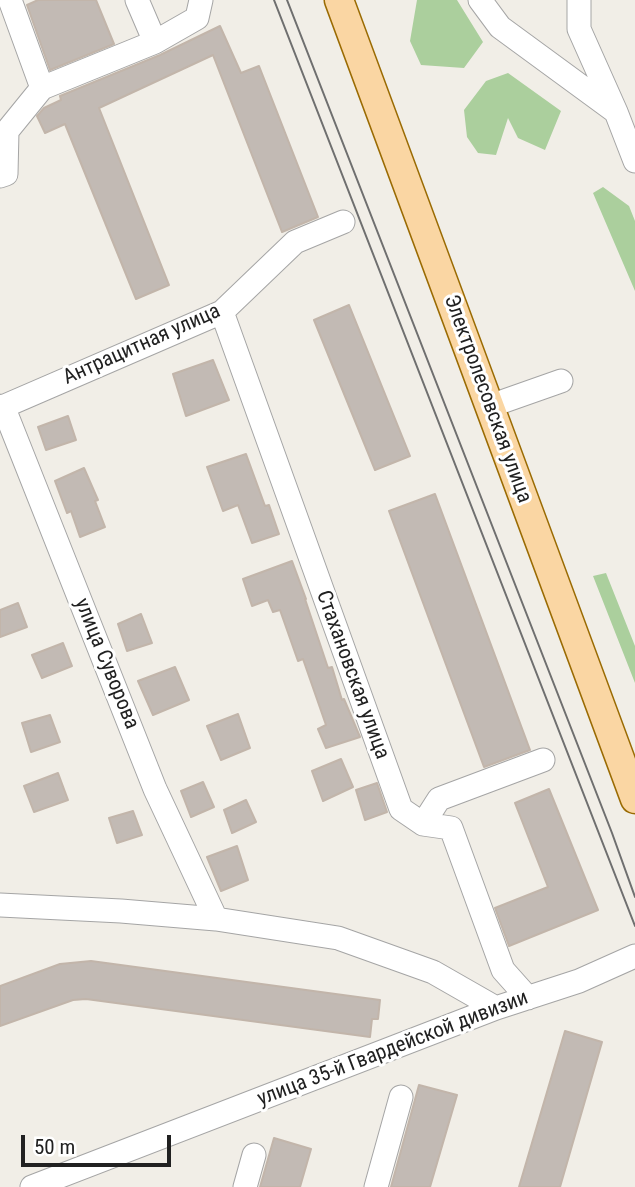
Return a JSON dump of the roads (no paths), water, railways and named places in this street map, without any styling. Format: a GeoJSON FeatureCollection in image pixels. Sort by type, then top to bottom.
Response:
{"type":"FeatureCollection","features":[{"type":"Feature","properties":{"kind":"main road","name":"Электролесовская улица"},"geometry":{"type":"LineString","coordinates":[[339,0],[635,799]]}},
{"type":"Feature","properties":{"kind":"street"},"geometry":{"type":"LineString","coordinates":[[9,0],[43,88]]}},
{"type":"Feature","properties":{"kind":"street"},"geometry":{"type":"LineString","coordinates":[[138,0],[155,42]]}},
{"type":"Feature","properties":{"kind":"street"},"geometry":{"type":"LineString","coordinates":[[0,176],[6,174],[7,131],[43,88],[155,42],[197,18],[201,0]]}},
{"type":"Feature","properties":{"kind":"street"},"geometry":{"type":"LineString","coordinates":[[480,0],[500,27],[616,112]]}},
{"type":"Feature","properties":{"kind":"street"},"geometry":{"type":"LineString","coordinates":[[579,0],[579,29],[635,161]]}},
{"type":"Feature","properties":{"kind":"street","name":"Антрацитная улица"},"geometry":{"type":"LineString","coordinates":[[2,407],[222,312],[295,242],[343,222]]}},
{"type":"Feature","properties":{"kind":"street","name":"Стахановская улица"},"geometry":{"type":"LineString","coordinates":[[222,312],[401,809],[423,824],[451,828],[503,970],[528,998]]}},
{"type":"Feature","properties":{"kind":"street"},"geometry":{"type":"LineString","coordinates":[[490,406],[561,381]]}},
{"type":"Feature","properties":{"kind":"street","name":"улица Суворова"},"geometry":{"type":"LineString","coordinates":[[2,407],[155,789],[216,919]]}},
{"type":"Feature","properties":{"kind":"street"},"geometry":{"type":"LineString","coordinates":[[423,824],[439,799],[543,760]]}},
{"type":"Feature","properties":{"kind":"street"},"geometry":{"type":"LineString","coordinates":[[0,905],[216,919],[338,938],[433,972],[496,1008]]}},
{"type":"Feature","properties":{"kind":"street","name":"улица 35-й Гвардейской дивизии"},"geometry":{"type":"LineString","coordinates":[[32,1187],[496,1008],[579,981],[635,956]]}},
{"type":"Feature","properties":{"kind":"street"},"geometry":{"type":"LineString","coordinates":[[376,1187],[401,1097]]}},
{"type":"Feature","properties":{"kind":"street"},"geometry":{"type":"LineString","coordinates":[[245,1187],[254,1155]]}},
{"type":"Feature","properties":{"kind":"tram line"},"geometry":{"type":"LineString","coordinates":[[274,0],[635,926]]}},
{"type":"Feature","properties":{"kind":"tram line"},"geometry":{"type":"LineString","coordinates":[[287,0],[635,897]]}}]}
